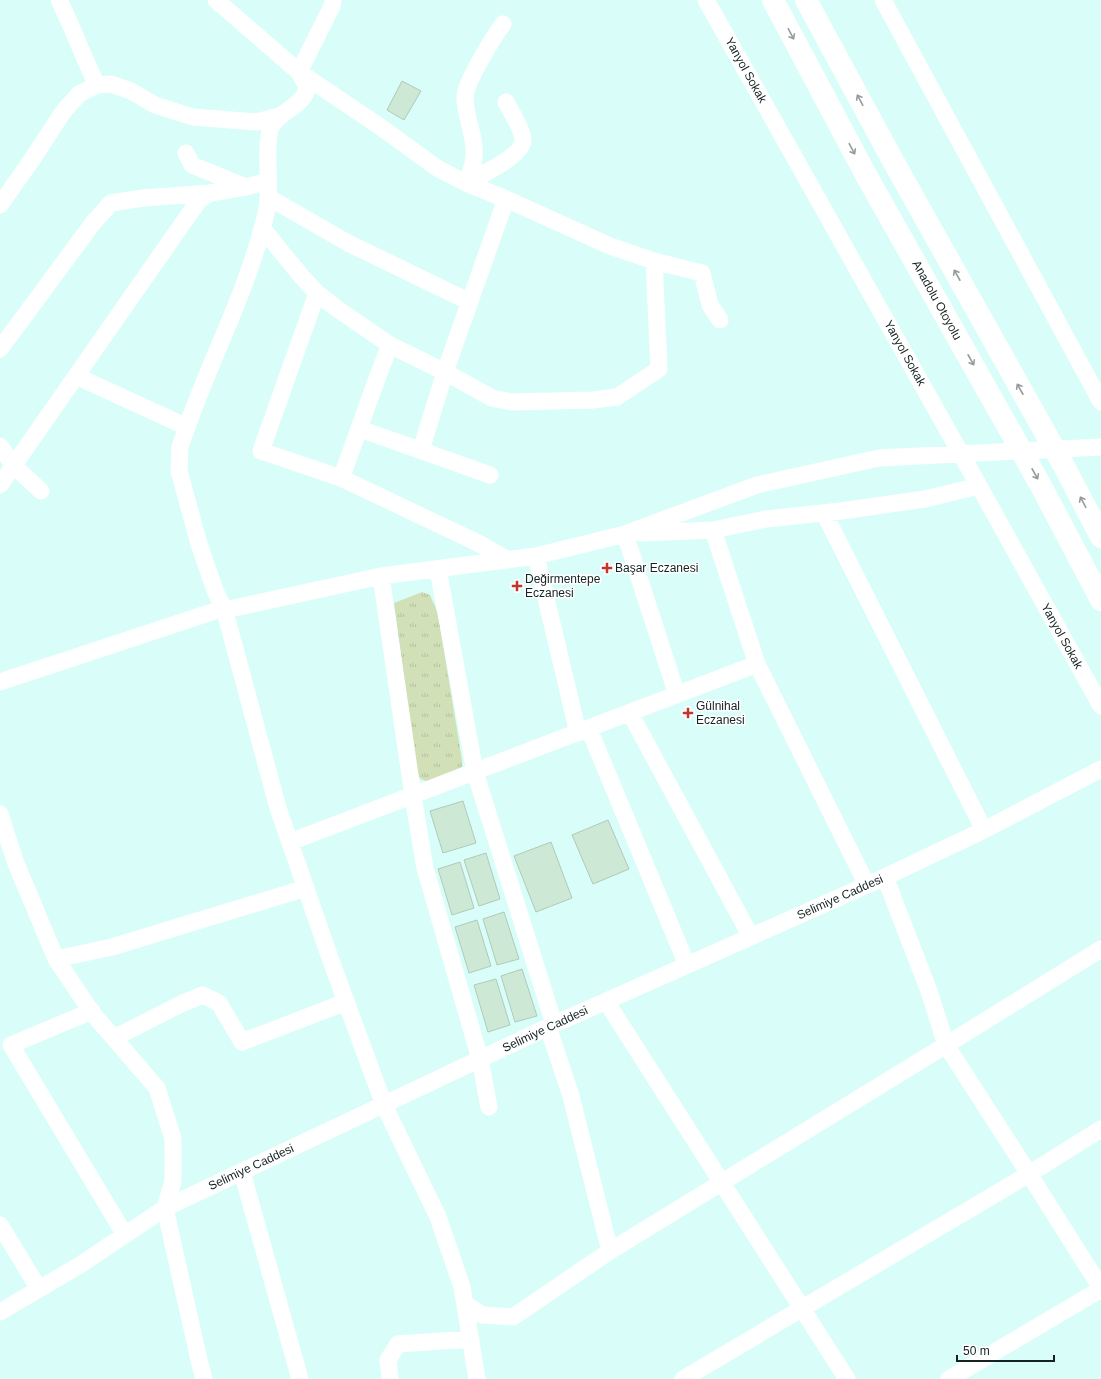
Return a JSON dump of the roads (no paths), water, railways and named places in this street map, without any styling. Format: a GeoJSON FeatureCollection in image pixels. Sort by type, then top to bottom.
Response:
{"type":"FeatureCollection","features":[{"type":"Feature","properties":{"kind":"highway","name":"Anadolu Otoyolu"},"geometry":{"type":"LineString","coordinates":[[773,0],[866,175],[1040,484],[1101,600]]}},
{"type":"Feature","properties":{"kind":"highway"},"geometry":{"type":"LineString","coordinates":[[806,0],[892,159],[1065,468],[1101,537]]}},
{"type":"Feature","properties":{"kind":"street"},"geometry":{"type":"LineString","coordinates":[[59,0],[97,85]]}},
{"type":"Feature","properties":{"kind":"street"},"geometry":{"type":"LineString","coordinates":[[216,0],[299,72],[382,128],[437,168],[466,183],[506,199],[610,246],[654,261],[702,273],[710,305],[720,320]]}},
{"type":"Feature","properties":{"kind":"street"},"geometry":{"type":"LineString","coordinates":[[299,72],[332,6],[333,0]]}},
{"type":"Feature","properties":{"kind":"street","name":"Yanyol Sokak"},"geometry":{"type":"LineString","coordinates":[[706,0],[1101,706]]}},
{"type":"Feature","properties":{"kind":"street"},"geometry":{"type":"LineString","coordinates":[[883,0],[1101,402]]}},
{"type":"Feature","properties":{"kind":"street"},"geometry":{"type":"LineString","coordinates":[[466,183],[473,163],[474,146],[465,104],[465,94],[468,85],[493,37],[503,24]]}},
{"type":"Feature","properties":{"kind":"street"},"geometry":{"type":"LineString","coordinates":[[0,205],[63,112],[79,94],[97,85],[111,84],[131,91],[155,105],[193,117],[257,122],[279,116],[294,106],[305,96],[306,86],[299,72]]}},
{"type":"Feature","properties":{"kind":"street"},"geometry":{"type":"LineString","coordinates":[[466,183],[500,164],[512,156],[520,148],[523,140],[520,128],[506,102]]}},
{"type":"Feature","properties":{"kind":"street"},"geometry":{"type":"LineString","coordinates":[[279,116],[270,128],[268,147],[268,189],[262,228],[254,257],[187,427],[180,447],[179,471],[199,544],[216,593],[224,609],[278,808],[346,1002],[384,1104],[438,1217],[462,1287],[477,1379]]}},
{"type":"Feature","properties":{"kind":"street"},"geometry":{"type":"LineString","coordinates":[[186,153],[192,165],[246,187]]}},
{"type":"Feature","properties":{"kind":"street"},"geometry":{"type":"LineString","coordinates":[[0,349],[93,223],[111,203],[246,187],[268,189],[348,243],[470,302]]}},
{"type":"Feature","properties":{"kind":"street"},"geometry":{"type":"LineString","coordinates":[[0,485],[199,200],[210,192]]}},
{"type":"Feature","properties":{"kind":"street"},"geometry":{"type":"LineString","coordinates":[[421,450],[444,372],[506,199]]}},
{"type":"Feature","properties":{"kind":"street"},"geometry":{"type":"LineString","coordinates":[[262,228],[317,294],[336,308],[390,344],[492,398],[511,402],[593,400],[617,397],[660,369],[654,261]]}},
{"type":"Feature","properties":{"kind":"street"},"geometry":{"type":"LineString","coordinates":[[317,294],[261,451],[341,478],[478,543],[508,560]]}},
{"type":"Feature","properties":{"kind":"street"},"geometry":{"type":"LineString","coordinates":[[341,478],[390,344]]}},
{"type":"Feature","properties":{"kind":"street"},"geometry":{"type":"LineString","coordinates":[[76,376],[187,427]]}},
{"type":"Feature","properties":{"kind":"street"},"geometry":{"type":"LineString","coordinates":[[360,429],[490,476]]}},
{"type":"Feature","properties":{"kind":"street"},"geometry":{"type":"LineString","coordinates":[[0,446],[13,465],[41,491]]}},
{"type":"Feature","properties":{"kind":"street"},"geometry":{"type":"LineString","coordinates":[[0,682],[224,609],[381,576],[536,556],[624,534],[757,485],[879,458],[1101,447]]}},
{"type":"Feature","properties":{"kind":"street"},"geometry":{"type":"LineString","coordinates":[[624,534],[713,530],[766,519],[824,513],[925,499],[979,486]]}},
{"type":"Feature","properties":{"kind":"street"},"geometry":{"type":"LineString","coordinates":[[824,513],[984,830]]}},
{"type":"Feature","properties":{"kind":"street"},"geometry":{"type":"LineString","coordinates":[[713,530],[756,664],[867,886]]}},
{"type":"Feature","properties":{"kind":"street"},"geometry":{"type":"LineString","coordinates":[[624,534],[676,695]]}},
{"type":"Feature","properties":{"kind":"street"},"geometry":{"type":"LineString","coordinates":[[536,556],[583,731],[687,965]]}},
{"type":"Feature","properties":{"kind":"street"},"geometry":{"type":"LineString","coordinates":[[438,569],[475,772],[571,1096],[610,1251]]}},
{"type":"Feature","properties":{"kind":"street"},"geometry":{"type":"LineString","coordinates":[[381,576],[412,796],[425,868],[480,1059],[489,1107]]}},
{"type":"Feature","properties":{"kind":"street"},"geometry":{"type":"LineString","coordinates":[[290,842],[756,664]]}},
{"type":"Feature","properties":{"kind":"street"},"geometry":{"type":"LineString","coordinates":[[630,713],[751,937]]}},
{"type":"Feature","properties":{"kind":"street","name":"Selimiye Caddesi"},"geometry":{"type":"LineString","coordinates":[[0,1312],[80,1265],[166,1208],[551,1026],[867,886],[984,830],[1101,769]]}},
{"type":"Feature","properties":{"kind":"street"},"geometry":{"type":"LineString","coordinates":[[0,814],[15,861],[56,959],[92,1012],[156,1088],[173,1139],[173,1181],[166,1208],[204,1379]]}},
{"type":"Feature","properties":{"kind":"street"},"geometry":{"type":"LineString","coordinates":[[885,877],[929,991],[946,1045],[1101,1289],[949,1379]]}},
{"type":"Feature","properties":{"kind":"street"},"geometry":{"type":"LineString","coordinates":[[56,959],[112,947],[306,888]]}},
{"type":"Feature","properties":{"kind":"street"},"geometry":{"type":"LineString","coordinates":[[465,1304],[482,1315],[513,1317],[610,1251],[1101,949]]}},
{"type":"Feature","properties":{"kind":"street"},"geometry":{"type":"LineString","coordinates":[[114,1038],[183,1003],[203,995],[219,1003],[242,1042],[346,1002]]}},
{"type":"Feature","properties":{"kind":"street"},"geometry":{"type":"LineString","coordinates":[[606,1001],[847,1379]]}},
{"type":"Feature","properties":{"kind":"street"},"geometry":{"type":"LineString","coordinates":[[92,1012],[11,1045],[125,1235]]}},
{"type":"Feature","properties":{"kind":"street"},"geometry":{"type":"LineString","coordinates":[[683,1379],[1029,1174],[1101,1129]]}},
{"type":"Feature","properties":{"kind":"street"},"geometry":{"type":"LineString","coordinates":[[242,1172],[300,1379]]}},
{"type":"Feature","properties":{"kind":"street"},"geometry":{"type":"LineString","coordinates":[[0,1225],[39,1289]]}},
{"type":"Feature","properties":{"kind":"street"},"geometry":{"type":"LineString","coordinates":[[390,1379],[388,1360],[398,1344],[471,1339]]}},
{"type":"Feature","properties":{"kind":"place","name":"Başar Eczanesi"},"geometry":{"type":"Point","coordinates":[607,568]}},
{"type":"Feature","properties":{"kind":"place","name":"Değirmentepe Eczanesi"},"geometry":{"type":"Point","coordinates":[517,586]}},
{"type":"Feature","properties":{"kind":"place","name":"Gülnihal Eczanesi"},"geometry":{"type":"Point","coordinates":[688,713]}}]}
